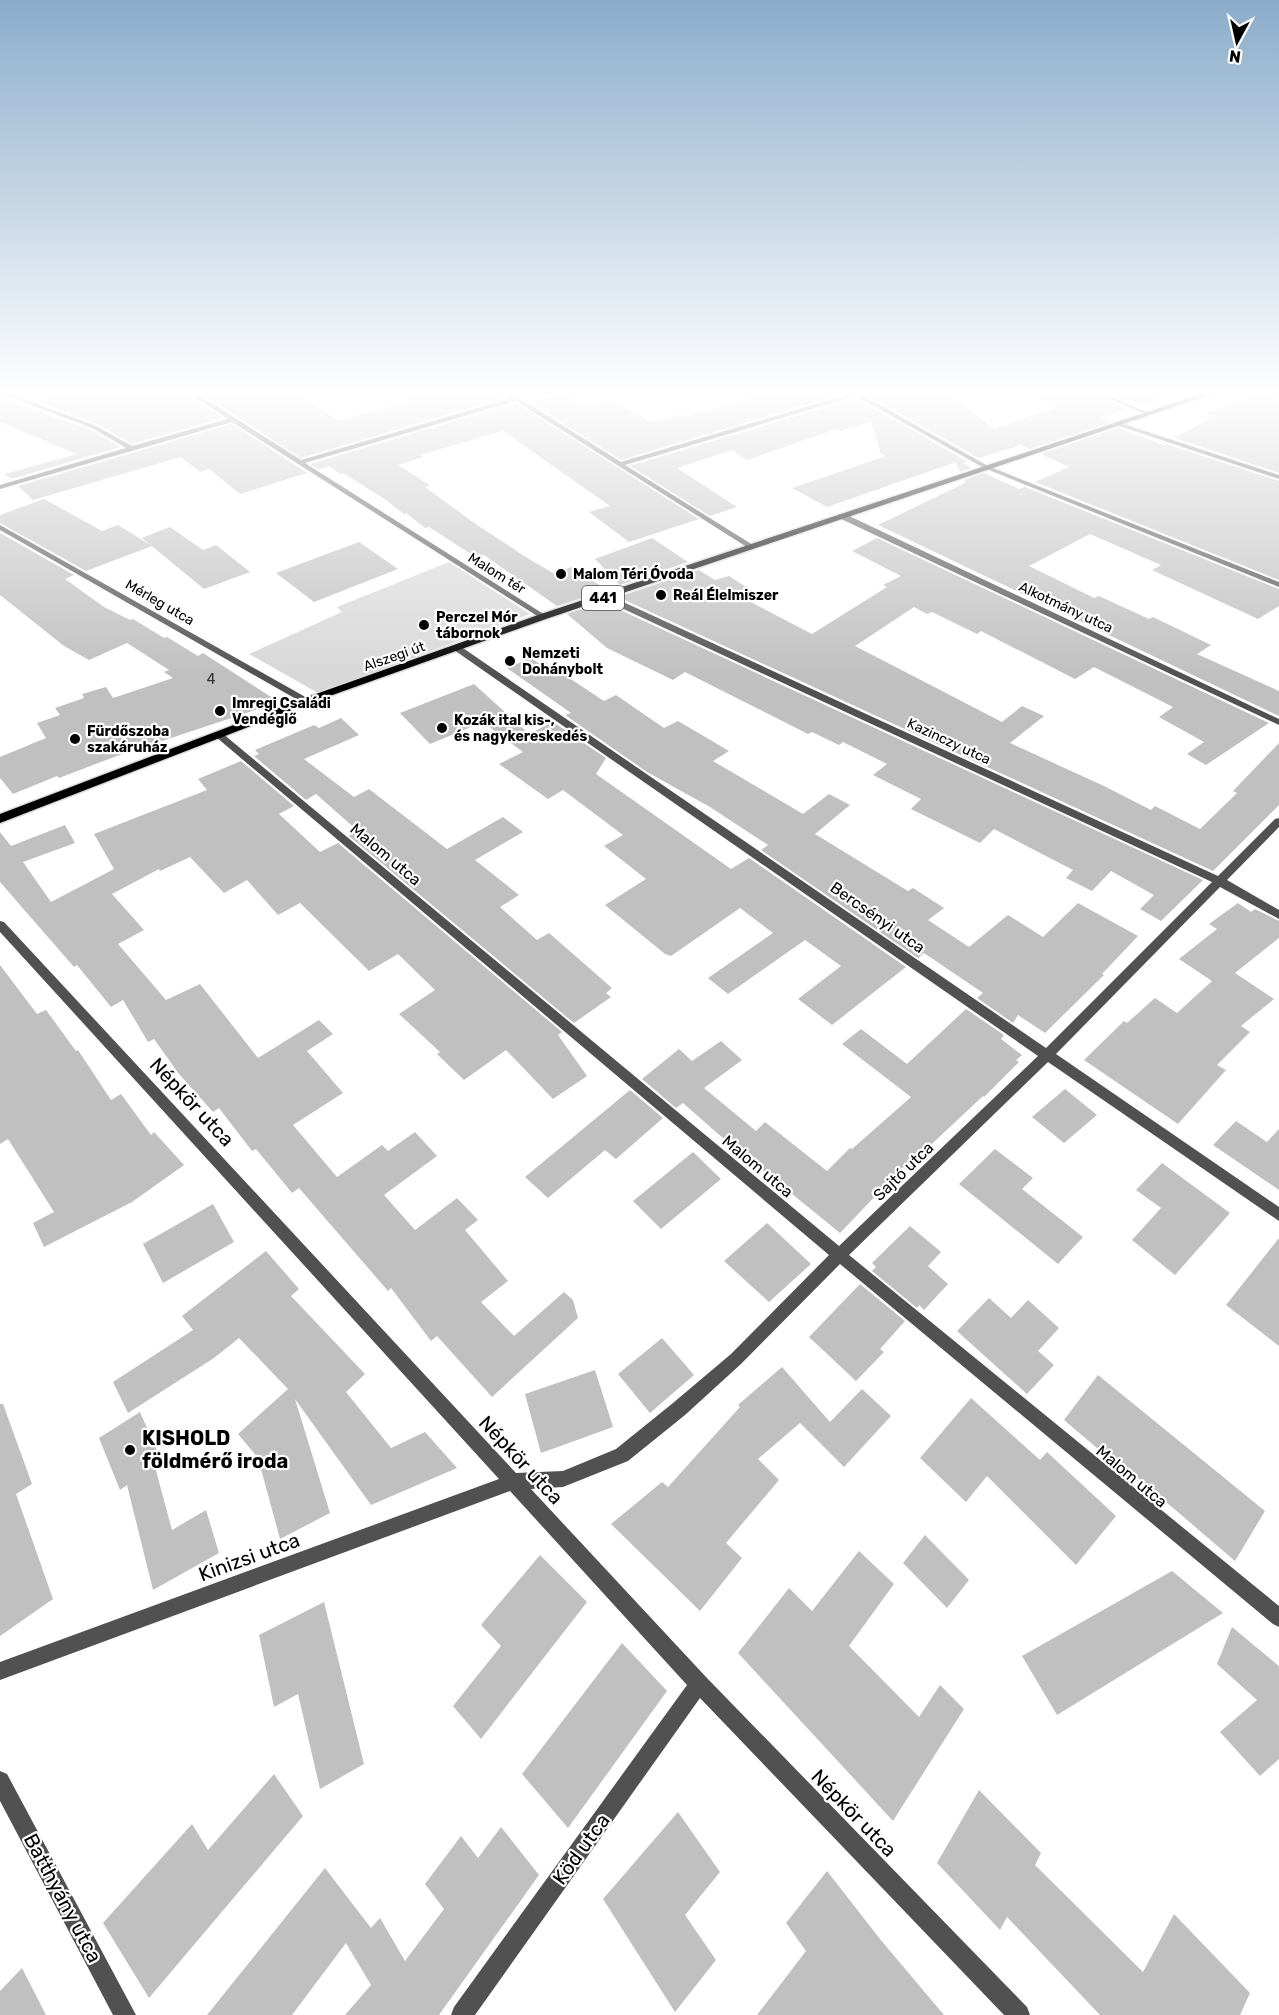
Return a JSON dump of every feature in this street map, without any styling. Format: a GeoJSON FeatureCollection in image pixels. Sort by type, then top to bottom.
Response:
{"type":"FeatureCollection","features":[{"type":"Feature","properties":{"kind":"main road","name":"Alszegi út"},"geometry":{"type":"LineString","coordinates":[[0,819],[306,701],[542,617],[927,487]]}},
{"type":"Feature","properties":{"kind":"street","name":"Malom tér"},"geometry":{"type":"LineString","coordinates":[[338,487],[542,617]]}},
{"type":"Feature","properties":{"kind":"street"},"geometry":{"type":"LineString","coordinates":[[658,487],[750,547]]}},
{"type":"Feature","properties":{"kind":"street"},"geometry":{"type":"LineString","coordinates":[[1036,487],[1279,585]]}},
{"type":"Feature","properties":{"kind":"street","name":"Alkotmány utca"},"geometry":{"type":"LineString","coordinates":[[842,516],[1279,722]]}},
{"type":"Feature","properties":{"kind":"street","name":"Mérleg utca"},"geometry":{"type":"LineString","coordinates":[[0,527],[306,701]]}},
{"type":"Feature","properties":{"kind":"street","name":"Kazinczy utca"},"geometry":{"type":"LineString","coordinates":[[605,597],[1221,882],[1279,915]]}},
{"type":"Feature","properties":{"kind":"street","name":"Bercsényi utca"},"geometry":{"type":"LineString","coordinates":[[457,648],[1279,1215]]}},
{"type":"Feature","properties":{"kind":"street","name":"Malom utca"},"geometry":{"type":"LineString","coordinates":[[219,735],[839,1255],[1279,1618]]}},
{"type":"Feature","properties":{"kind":"street","name":"Sajtó utca"},"geometry":{"type":"LineString","coordinates":[[512,1482],[563,1479],[622,1455],[735,1359],[839,1255],[1048,1054],[1279,821]]}},
{"type":"Feature","properties":{"kind":"street","name":"Népkör utca"},"geometry":{"type":"LineString","coordinates":[[0,925],[699,1684],[1019,2015]]}},
{"type":"Feature","properties":{"kind":"street","name":"Kinizsi utca"},"geometry":{"type":"LineString","coordinates":[[0,1671],[512,1482]]}},
{"type":"Feature","properties":{"kind":"street","name":"Köd utca"},"geometry":{"type":"LineString","coordinates":[[462,2015],[699,1684]]}},
{"type":"Feature","properties":{"kind":"street","name":"Batthyány utca"},"geometry":{"type":"LineString","coordinates":[[0,1781],[125,2015]]}},
{"type":"Feature","properties":{"kind":"shaded area"},"geometry":{"type":"Polygon","coordinates":[[[449,562],[530,614],[318,693],[249,654],[342,612],[337,607],[449,562]]]}},
{"type":"Feature","properties":{"kind":"building"},"geometry":{"type":"Polygon","coordinates":[[[19,487],[78,487],[33,500],[19,487]]]}},
{"type":"Feature","properties":{"kind":"building"},"geometry":{"type":"Polygon","coordinates":[[[231,487],[262,487],[240,494],[231,487]]]}},
{"type":"Feature","properties":{"kind":"building"},"geometry":{"type":"Polygon","coordinates":[[[365,487],[425,487],[477,525],[553,573],[572,567],[607,590],[557,606],[484,555],[477,558],[429,527],[425,528],[365,487]]]}},
{"type":"Feature","properties":{"kind":"building"},"geometry":{"type":"Polygon","coordinates":[[[583,487],[649,487],[699,519],[629,542],[589,512],[610,506],[583,487]]]}},
{"type":"Feature","properties":{"kind":"building"},"geometry":{"type":"Polygon","coordinates":[[[664,487],[706,487],[737,507],[710,516],[664,487]]]}},
{"type":"Feature","properties":{"kind":"building"},"geometry":{"type":"Polygon","coordinates":[[[795,487],[884,487],[827,507],[792,488],[795,487]]]}},
{"type":"Feature","properties":{"kind":"building"},"geometry":{"type":"Polygon","coordinates":[[[957,487],[1015,487],[1019,489],[1025,487],[1279,589],[1279,606],[1258,619],[1152,570],[1161,565],[1090,534],[1029,566],[1094,598],[1099,596],[1149,619],[1153,617],[1211,645],[1197,654],[1279,691],[1279,716],[878,525],[957,487]]]}},
{"type":"Feature","properties":{"kind":"building"},"geometry":{"type":"Polygon","coordinates":[[[1048,487],[1279,487],[1279,580],[1048,487]]]}},
{"type":"Feature","properties":{"kind":"building"},"geometry":{"type":"Polygon","coordinates":[[[44,499],[102,531],[118,525],[152,546],[86,571],[0,523],[0,515],[44,499]]]}},
{"type":"Feature","properties":{"kind":"building"},"geometry":{"type":"Polygon","coordinates":[[[170,527],[203,550],[216,545],[250,572],[204,589],[142,538],[170,527]]]}},
{"type":"Feature","properties":{"kind":"building"},"geometry":{"type":"Polygon","coordinates":[[[0,533],[74,575],[65,579],[104,607],[130,620],[133,619],[198,656],[203,653],[279,702],[114,757],[59,778],[57,776],[13,794],[0,778],[0,757],[46,738],[37,723],[60,715],[55,708],[84,698],[82,694],[106,687],[113,698],[173,678],[164,672],[169,670],[127,643],[89,660],[64,646],[0,595],[0,533]]]}},
{"type":"Feature","properties":{"kind":"building"},"geometry":{"type":"Polygon","coordinates":[[[652,538],[688,562],[620,585],[595,559],[652,538]]]}},
{"type":"Feature","properties":{"kind":"building"},"geometry":{"type":"Polygon","coordinates":[[[877,538],[1269,723],[1206,765],[1187,754],[1204,742],[1159,717],[1173,707],[1094,667],[1075,679],[981,631],[977,634],[932,612],[927,614],[914,607],[855,646],[1002,722],[1022,706],[1044,716],[1010,743],[1151,810],[1155,806],[1200,829],[1237,793],[1233,791],[1279,743],[1279,805],[1213,871],[618,597],[699,570],[715,580],[729,576],[757,594],[745,599],[812,634],[887,587],[883,585],[901,576],[852,551],[877,538]]]}},
{"type":"Feature","properties":{"kind":"building"},"geometry":{"type":"Polygon","coordinates":[[[359,542],[398,569],[314,602],[276,573],[359,542]]]}},
{"type":"Feature","properties":{"kind":"building"},"geometry":{"type":"Polygon","coordinates":[[[603,602],[1203,880],[1161,921],[1140,909],[1154,895],[1111,871],[1092,891],[1066,878],[1073,870],[994,829],[980,843],[911,809],[921,799],[873,775],[887,764],[843,742],[839,745],[812,732],[808,734],[685,672],[673,680],[607,648],[567,614],[603,602]]]}},
{"type":"Feature","properties":{"kind":"building"},"geometry":{"type":"Polygon","coordinates":[[[531,658],[540,664],[545,662],[604,701],[616,695],[664,728],[678,721],[729,751],[713,761],[803,814],[829,794],[850,805],[815,834],[908,891],[913,888],[944,908],[928,920],[969,947],[1008,915],[1043,937],[1078,903],[1138,936],[1102,974],[1104,975],[1045,1033],[1018,1015],[1013,1023],[977,998],[983,993],[924,953],[918,958],[761,850],[768,845],[710,807],[647,772],[565,715],[571,713],[507,668],[531,658]]]}},
{"type":"Feature","properties":{"kind":"building"},"geometry":{"type":"Polygon","coordinates":[[[474,684],[529,734],[553,722],[606,758],[596,774],[731,869],[749,858],[906,967],[832,1025],[798,999],[841,966],[805,940],[728,994],[708,978],[773,933],[740,908],[671,956],[665,954],[605,905],[646,879],[604,846],[623,835],[563,790],[548,799],[499,764],[523,752],[483,722],[430,744],[400,713],[474,684]]]}},
{"type":"Feature","properties":{"kind":"building"},"geometry":{"type":"Polygon","coordinates":[[[341,718],[359,735],[304,759],[354,797],[369,789],[447,849],[503,817],[523,832],[475,860],[519,895],[500,907],[537,940],[549,933],[612,988],[606,993],[611,997],[574,1023],[349,836],[358,831],[316,794],[306,800],[254,756],[259,754],[255,750],[314,725],[319,728],[341,718]]]}},
{"type":"Feature","properties":{"kind":"building"},"geometry":{"type":"Polygon","coordinates":[[[241,761],[294,806],[279,814],[320,852],[338,843],[562,1032],[558,1035],[587,1076],[553,1099],[506,1050],[464,1080],[437,1054],[440,1052],[399,1014],[435,990],[398,954],[369,971],[300,903],[278,915],[247,880],[224,893],[190,857],[160,871],[159,869],[112,894],[144,930],[118,944],[166,1000],[200,984],[258,1058],[319,1020],[333,1034],[307,1051],[343,1093],[293,1125],[337,1177],[382,1145],[388,1151],[415,1132],[437,1156],[384,1195],[415,1230],[457,1198],[478,1220],[465,1230],[508,1281],[481,1302],[514,1336],[564,1292],[573,1300],[578,1318],[492,1397],[437,1336],[431,1341],[391,1288],[388,1291],[299,1188],[292,1193],[256,1149],[252,1151],[219,1108],[213,1112],[179,1074],[154,1039],[148,1042],[123,1000],[111,1007],[77,965],[74,967],[0,882],[0,832],[11,846],[65,825],[75,843],[23,862],[51,902],[114,869],[94,834],[207,790],[198,779],[241,761]]]}},
{"type":"Feature","properties":{"kind":"building"},"geometry":{"type":"Polygon","coordinates":[[[1238,903],[1251,912],[1255,909],[1279,921],[1279,938],[1235,973],[1274,999],[1241,1026],[1250,1032],[1217,1065],[1226,1070],[1178,1124],[1084,1060],[1124,1021],[1127,1023],[1155,998],[1177,1013],[1212,981],[1179,959],[1217,929],[1209,924],[1238,903]]]}},
{"type":"Feature","properties":{"kind":"building"},"geometry":{"type":"Polygon","coordinates":[[[0,965],[37,1014],[46,1010],[76,1051],[78,1050],[111,1100],[121,1094],[151,1135],[154,1132],[184,1165],[132,1202],[44,1247],[33,1223],[54,1212],[8,1139],[0,1144],[0,965]]]}},
{"type":"Feature","properties":{"kind":"building"},"geometry":{"type":"Polygon","coordinates":[[[966,1009],[1004,1035],[1001,1039],[1022,1055],[1016,1060],[1019,1062],[905,1169],[903,1167],[840,1233],[683,1103],[676,1108],[642,1079],[679,1049],[692,1061],[721,1041],[742,1060],[704,1088],[756,1131],[765,1122],[827,1171],[850,1148],[852,1149],[911,1097],[842,1044],[861,1029],[907,1064],[966,1009]]]}},
{"type":"Feature","properties":{"kind":"building"},"geometry":{"type":"Polygon","coordinates":[[[1065,1089],[1097,1115],[1064,1143],[1032,1117],[1065,1089]]]}},
{"type":"Feature","properties":{"kind":"building"},"geometry":{"type":"Polygon","coordinates":[[[630,1090],[663,1118],[616,1159],[605,1150],[548,1198],[525,1177],[630,1090]]]}},
{"type":"Feature","properties":{"kind":"building"},"geometry":{"type":"Polygon","coordinates":[[[1236,1121],[1267,1142],[1279,1129],[1279,1190],[1213,1145],[1236,1121]]]}},
{"type":"Feature","properties":{"kind":"building"},"geometry":{"type":"Polygon","coordinates":[[[995,1149],[1033,1178],[1022,1189],[1083,1237],[1058,1264],[959,1184],[995,1149]]]}},
{"type":"Feature","properties":{"kind":"building"},"geometry":{"type":"Polygon","coordinates":[[[693,1152],[721,1179],[661,1229],[633,1201],[693,1152]]]}},
{"type":"Feature","properties":{"kind":"building"},"geometry":{"type":"Polygon","coordinates":[[[1162,1163],[1230,1213],[1175,1275],[1132,1240],[1161,1208],[1136,1190],[1162,1163]]]}},
{"type":"Feature","properties":{"kind":"building"},"geometry":{"type":"Polygon","coordinates":[[[213,1204],[234,1242],[163,1283],[143,1244],[213,1204]]]}},
{"type":"Feature","properties":{"kind":"building"},"geometry":{"type":"Polygon","coordinates":[[[767,1223],[811,1264],[769,1302],[724,1261],[767,1223]]]}},
{"type":"Feature","properties":{"kind":"building"},"geometry":{"type":"Polygon","coordinates":[[[910,1226],[941,1252],[928,1266],[948,1284],[924,1310],[919,1305],[917,1308],[872,1271],[876,1267],[872,1263],[910,1226]]]}},
{"type":"Feature","properties":{"kind":"building"},"geometry":{"type":"Polygon","coordinates":[[[1279,1238],[1279,1346],[1226,1305],[1279,1238]]]}},
{"type":"Feature","properties":{"kind":"building"},"geometry":{"type":"Polygon","coordinates":[[[266,1251],[299,1289],[291,1296],[365,1374],[346,1392],[391,1448],[425,1432],[457,1468],[371,1505],[295,1399],[330,1513],[280,1539],[258,1458],[238,1434],[288,1389],[239,1338],[214,1358],[128,1413],[113,1382],[193,1330],[182,1316],[266,1251]]]}},
{"type":"Feature","properties":{"kind":"building"},"geometry":{"type":"Polygon","coordinates":[[[860,1284],[905,1321],[880,1349],[884,1352],[856,1381],[809,1337],[860,1284]]]}},
{"type":"Feature","properties":{"kind":"building"},"geometry":{"type":"Polygon","coordinates":[[[989,1298],[1011,1318],[1028,1300],[1059,1328],[1038,1351],[1054,1365],[1027,1394],[957,1331],[989,1298]]]}},
{"type":"Feature","properties":{"kind":"building"},"geometry":{"type":"Polygon","coordinates":[[[662,1338],[694,1375],[650,1413],[618,1374],[662,1338]]]}},
{"type":"Feature","properties":{"kind":"building"},"geometry":{"type":"Polygon","coordinates":[[[782,1367],[830,1422],[862,1389],[891,1416],[844,1467],[800,1423],[758,1459],[779,1480],[726,1543],[742,1558],[700,1611],[611,1524],[662,1482],[668,1487],[740,1407],[738,1405],[782,1367]]]}},
{"type":"Feature","properties":{"kind":"building"},"geometry":{"type":"Polygon","coordinates":[[[595,1370],[613,1427],[541,1453],[525,1394],[595,1370]]]}},
{"type":"Feature","properties":{"kind":"building"},"geometry":{"type":"Polygon","coordinates":[[[1098,1375],[1265,1511],[1235,1561],[1138,1478],[1136,1481],[1064,1420],[1098,1375]]]}},
{"type":"Feature","properties":{"kind":"building"},"geometry":{"type":"Polygon","coordinates":[[[971,1398],[1040,1460],[1047,1452],[1116,1516],[1076,1565],[987,1476],[966,1502],[920,1458],[971,1398]]]}},
{"type":"Feature","properties":{"kind":"building"},"geometry":{"type":"Polygon","coordinates":[[[0,1404],[3,1404],[32,1484],[16,1494],[53,1599],[0,1636],[0,1404]]]}},
{"type":"Feature","properties":{"kind":"building"},"geometry":{"type":"Polygon","coordinates":[[[140,1412],[162,1462],[155,1467],[172,1530],[206,1510],[219,1553],[153,1590],[127,1485],[120,1490],[99,1438],[140,1412]]]}},
{"type":"Feature","properties":{"kind":"building"},"geometry":{"type":"Polygon","coordinates":[[[925,1535],[969,1580],[947,1608],[903,1563],[925,1535]]]}},
{"type":"Feature","properties":{"kind":"building"},"geometry":{"type":"Polygon","coordinates":[[[859,1551],[894,1584],[849,1646],[919,1717],[940,1685],[964,1709],[893,1821],[738,1653],[789,1588],[812,1611],[859,1551]]]}},
{"type":"Feature","properties":{"kind":"building"},"geometry":{"type":"Polygon","coordinates":[[[540,1555],[587,1602],[481,1739],[453,1706],[501,1646],[481,1625],[540,1555]]]}},
{"type":"Feature","properties":{"kind":"building"},"geometry":{"type":"Polygon","coordinates":[[[1172,1571],[1223,1613],[1057,1715],[1022,1656],[1172,1571]]]}},
{"type":"Feature","properties":{"kind":"building"},"geometry":{"type":"Polygon","coordinates":[[[324,1602],[364,1764],[320,1789],[298,1694],[274,1707],[259,1635],[324,1602]]]}},
{"type":"Feature","properties":{"kind":"building"},"geometry":{"type":"Polygon","coordinates":[[[1232,1627],[1279,1666],[1279,1759],[1260,1776],[1220,1732],[1257,1700],[1217,1664],[1232,1627]]]}},
{"type":"Feature","properties":{"kind":"building"},"geometry":{"type":"Polygon","coordinates":[[[622,1643],[667,1691],[568,1828],[522,1774],[622,1643]]]}},
{"type":"Feature","properties":{"kind":"building"},"geometry":{"type":"Polygon","coordinates":[[[274,1774],[303,1816],[149,1998],[103,1923],[192,1824],[208,1850],[274,1774]]]}},
{"type":"Feature","properties":{"kind":"building"},"geometry":{"type":"Polygon","coordinates":[[[979,1790],[1041,1853],[1035,1865],[1143,1972],[1174,1914],[1250,1993],[1240,2015],[1100,2015],[1007,1917],[1000,1930],[937,1863],[979,1790]]]}},
{"type":"Feature","properties":{"kind":"building"},"geometry":{"type":"Polygon","coordinates":[[[678,1812],[720,1872],[685,1915],[716,1960],[675,2012],[603,1899],[678,1812]]]}},
{"type":"Feature","properties":{"kind":"building"},"geometry":{"type":"Polygon","coordinates":[[[501,1827],[539,1875],[439,2015],[345,2015],[371,1985],[346,1943],[292,2015],[207,2015],[325,1868],[371,1928],[380,1918],[405,1961],[444,1909],[425,1884],[461,1836],[478,1858],[501,1827]]]}},
{"type":"Feature","properties":{"kind":"building"},"geometry":{"type":"Polygon","coordinates":[[[827,1871],[944,2015],[757,2015],[806,1951],[786,1923],[827,1871]]]}},
{"type":"Feature","properties":{"kind":"building"},"geometry":{"type":"Polygon","coordinates":[[[22,1968],[46,2015],[0,2015],[0,1991],[22,1968]]]}},
{"type":"Feature","properties":{"kind":"place","name":"Malom Téri Óvoda"},"geometry":{"type":"Point","coordinates":[561,574]}},
{"type":"Feature","properties":{"kind":"place","name":"Reál Élelmiszer"},"geometry":{"type":"Point","coordinates":[661,595]}},
{"type":"Feature","properties":{"kind":"place","name":"Perczel Mór tábornok"},"geometry":{"type":"Point","coordinates":[424,625]}},
{"type":"Feature","properties":{"kind":"place","name":"Nemzeti Dohánybolt"},"geometry":{"type":"Point","coordinates":[510,661]}},
{"type":"Feature","properties":{"kind":"place","name":"Imregi Családi Vendéglő"},"geometry":{"type":"Point","coordinates":[220,711]}},
{"type":"Feature","properties":{"kind":"place","name":"Kozák ital kis-, és nagykereskedés"},"geometry":{"type":"Point","coordinates":[442,728]}},
{"type":"Feature","properties":{"kind":"place","name":"Fürdőszoba szakáruház"},"geometry":{"type":"Point","coordinates":[75,739]}},
{"type":"Feature","properties":{"kind":"place","name":"KISHOLD földmérő iroda"},"geometry":{"type":"Point","coordinates":[130,1450]}}]}
